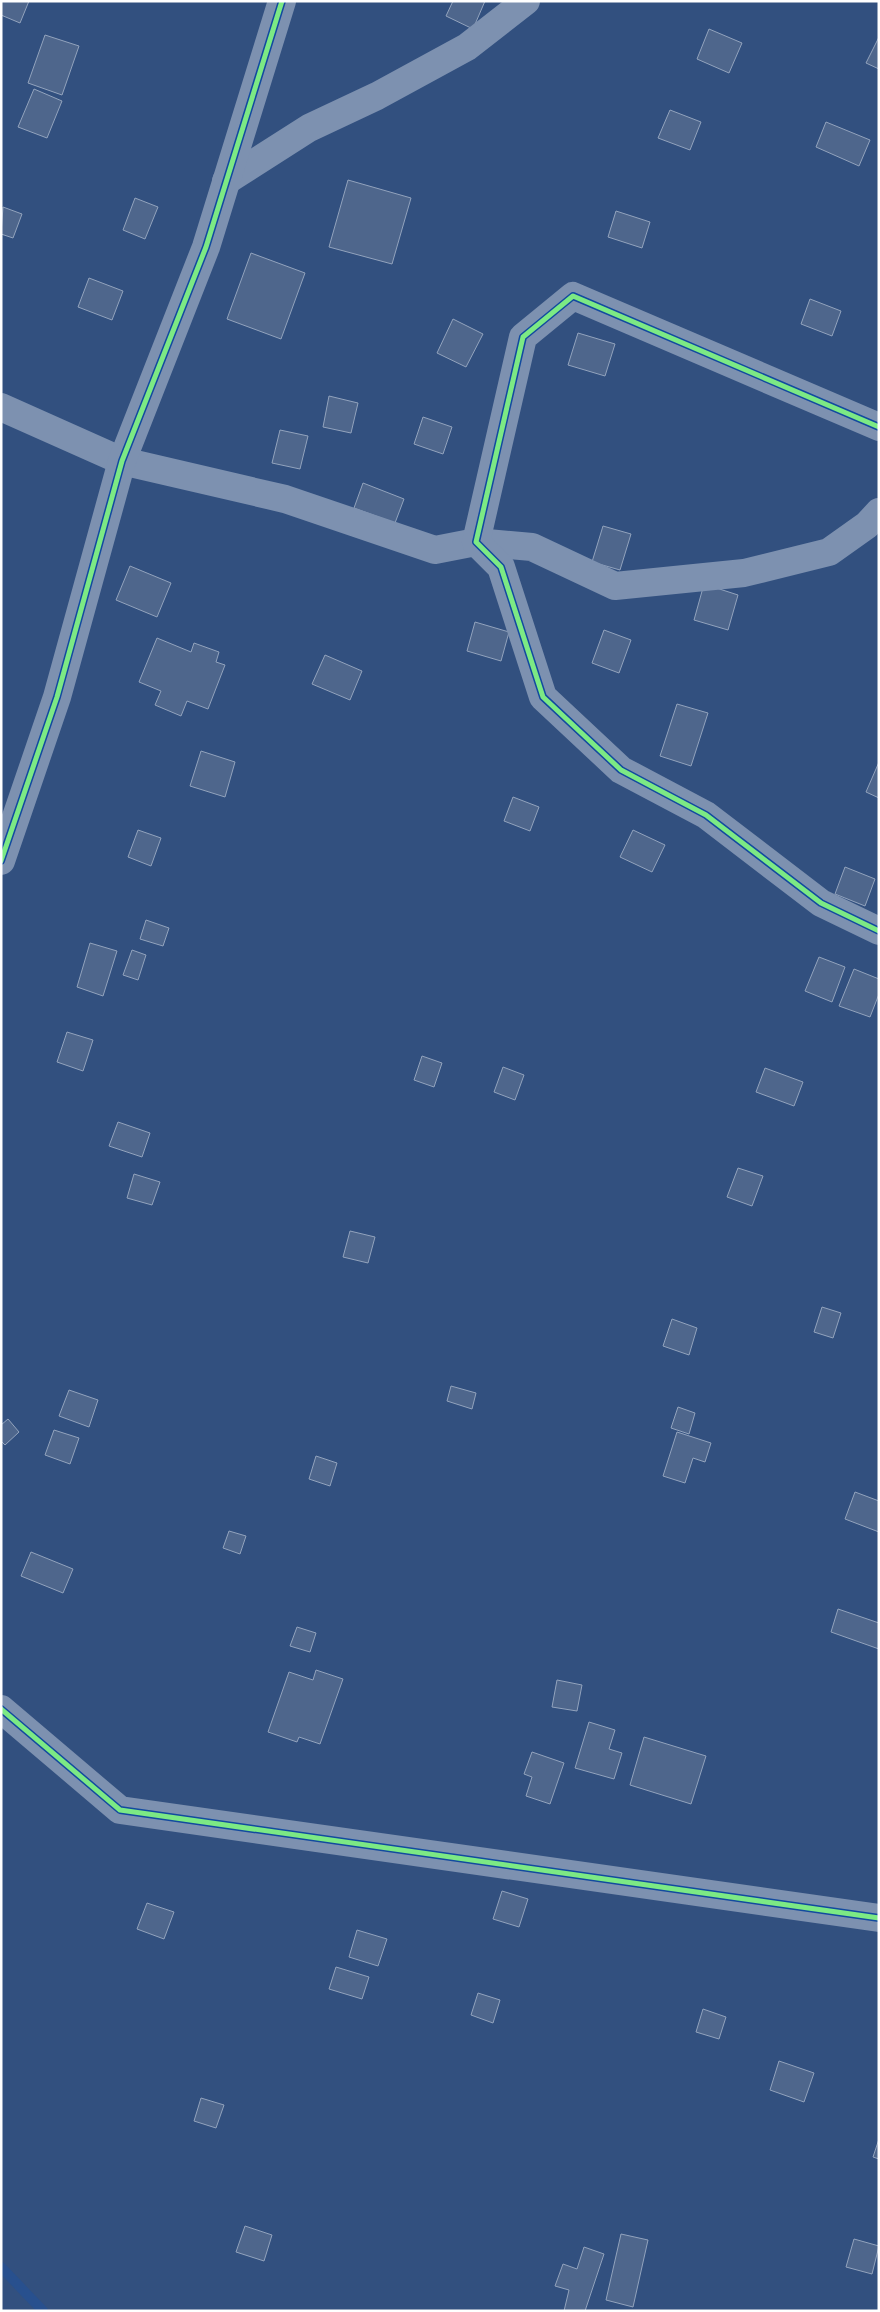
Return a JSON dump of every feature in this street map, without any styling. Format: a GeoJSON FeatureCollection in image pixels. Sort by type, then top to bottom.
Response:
{"type":"FeatureCollection","features":[{"type":"Feature","properties":{"kind":"street"},"geometry":{"type":"LineString","coordinates":[[1,861],[57,697],[122,461],[206,247],[282,1]]}},
{"type":"Feature","properties":{"kind":"street"},"geometry":{"type":"LineString","coordinates":[[226,181],[309,128],[377,96],[467,47],[526,1]]}},
{"type":"Feature","properties":{"kind":"street"},"geometry":{"type":"LineString","coordinates":[[476,542],[523,337],[573,296],[879,427]]}},
{"type":"Feature","properties":{"kind":"street"},"geometry":{"type":"LineString","coordinates":[[1,407],[122,461],[285,499],[435,550],[476,542],[532,547],[615,586],[744,573],[829,552],[867,525],[879,512]]}},
{"type":"Feature","properties":{"kind":"street"},"geometry":{"type":"LineString","coordinates":[[476,542],[501,567],[543,697],[621,770],[706,815],[821,903],[879,931]]}},
{"type":"Feature","properties":{"kind":"street"},"geometry":{"type":"LineString","coordinates":[[1,1709],[120,1810],[879,1918]]}},
{"type":"Feature","properties":{"kind":"building"},"geometry":{"type":"Polygon","coordinates":[[[1,1],[29,1],[20,23],[1,15],[1,1]]]}},
{"type":"Feature","properties":{"kind":"building"},"geometry":{"type":"Polygon","coordinates":[[[453,1],[485,1],[473,29],[446,16],[453,1]]]}},
{"type":"Feature","properties":{"kind":"building"},"geometry":{"type":"Polygon","coordinates":[[[709,29],[742,43],[729,73],[697,59],[709,29]]]}},
{"type":"Feature","properties":{"kind":"building"},"geometry":{"type":"Polygon","coordinates":[[[45,35],[79,46],[62,95],[28,83],[45,35]]]}},
{"type":"Feature","properties":{"kind":"building"},"geometry":{"type":"Polygon","coordinates":[[[879,37],[879,69],[866,63],[879,37]]]}},
{"type":"Feature","properties":{"kind":"building"},"geometry":{"type":"Polygon","coordinates":[[[34,89],[62,101],[47,138],[18,127],[34,89]]]}},
{"type":"Feature","properties":{"kind":"building"},"geometry":{"type":"Polygon","coordinates":[[[670,110],[701,122],[690,150],[658,138],[670,110]]]}},
{"type":"Feature","properties":{"kind":"building"},"geometry":{"type":"Polygon","coordinates":[[[826,122],[870,140],[859,166],[816,147],[826,122]]]}},
{"type":"Feature","properties":{"kind":"building"},"geometry":{"type":"Polygon","coordinates":[[[348,180],[411,198],[392,264],[329,247],[348,180]]]}},
{"type":"Feature","properties":{"kind":"building"},"geometry":{"type":"Polygon","coordinates":[[[135,198],[158,207],[145,239],[123,230],[135,198]]]}},
{"type":"Feature","properties":{"kind":"building"},"geometry":{"type":"Polygon","coordinates":[[[3,207],[22,214],[13,238],[1,234],[3,207]]]}},
{"type":"Feature","properties":{"kind":"building"},"geometry":{"type":"Polygon","coordinates":[[[616,211],[650,222],[642,248],[608,237],[616,211]]]}},
{"type":"Feature","properties":{"kind":"building"},"geometry":{"type":"Polygon","coordinates":[[[251,253],[305,273],[281,339],[227,319],[251,253]]]}},
{"type":"Feature","properties":{"kind":"building"},"geometry":{"type":"Polygon","coordinates":[[[89,278],[123,291],[112,320],[78,307],[89,278]]]}},
{"type":"Feature","properties":{"kind":"building"},"geometry":{"type":"Polygon","coordinates":[[[810,299],[841,311],[832,336],[801,324],[810,299]]]}},
{"type":"Feature","properties":{"kind":"building"},"geometry":{"type":"Polygon","coordinates":[[[453,319],[483,334],[466,367],[437,353],[453,319]]]}},
{"type":"Feature","properties":{"kind":"building"},"geometry":{"type":"Polygon","coordinates":[[[578,333],[615,344],[605,376],[568,365],[578,333]]]}},
{"type":"Feature","properties":{"kind":"building"},"geometry":{"type":"Polygon","coordinates":[[[329,396],[358,403],[351,433],[323,427],[329,396]]]}},
{"type":"Feature","properties":{"kind":"building"},"geometry":{"type":"Polygon","coordinates":[[[423,417],[452,427],[443,454],[414,444],[423,417]]]}},
{"type":"Feature","properties":{"kind":"building"},"geometry":{"type":"Polygon","coordinates":[[[280,430],[308,436],[300,469],[272,463],[280,430]]]}},
{"type":"Feature","properties":{"kind":"building"},"geometry":{"type":"Polygon","coordinates":[[[363,483],[404,499],[395,523],[354,508],[363,483]]]}},
{"type":"Feature","properties":{"kind":"building"},"geometry":{"type":"Polygon","coordinates":[[[603,526],[631,534],[620,570],[592,562],[603,526]]]}},
{"type":"Feature","properties":{"kind":"building"},"geometry":{"type":"Polygon","coordinates":[[[130,566],[171,583],[157,617],[116,600],[130,566]]]}},
{"type":"Feature","properties":{"kind":"building"},"geometry":{"type":"Polygon","coordinates":[[[704,584],[738,595],[728,630],[694,620],[704,584]]]}},
{"type":"Feature","properties":{"kind":"building"},"geometry":{"type":"Polygon","coordinates":[[[475,622],[509,632],[501,661],[467,651],[475,622]]]}},
{"type":"Feature","properties":{"kind":"building"},"geometry":{"type":"Polygon","coordinates":[[[604,630],[631,640],[619,673],[592,663],[604,630]]]}},
{"type":"Feature","properties":{"kind":"building"},"geometry":{"type":"Polygon","coordinates":[[[157,638],[191,652],[194,643],[219,652],[216,662],[225,665],[208,709],[187,701],[181,716],[155,705],[161,691],[139,682],[157,638]]]}},
{"type":"Feature","properties":{"kind":"building"},"geometry":{"type":"Polygon","coordinates":[[[325,655],[362,671],[350,700],[312,684],[325,655]]]}},
{"type":"Feature","properties":{"kind":"building"},"geometry":{"type":"Polygon","coordinates":[[[677,704],[708,713],[691,766],[660,756],[677,704]]]}},
{"type":"Feature","properties":{"kind":"building"},"geometry":{"type":"Polygon","coordinates":[[[201,751],[235,762],[225,797],[190,786],[201,751]]]}},
{"type":"Feature","properties":{"kind":"building"},"geometry":{"type":"Polygon","coordinates":[[[879,762],[879,798],[866,792],[879,762]]]}},
{"type":"Feature","properties":{"kind":"building"},"geometry":{"type":"Polygon","coordinates":[[[513,797],[539,807],[530,831],[504,821],[513,797]]]}},
{"type":"Feature","properties":{"kind":"building"},"geometry":{"type":"Polygon","coordinates":[[[138,830],[161,838],[151,866],[128,857],[138,830]]]}},
{"type":"Feature","properties":{"kind":"building"},"geometry":{"type":"Polygon","coordinates":[[[633,830],[665,845],[652,872],[620,857],[633,830]]]}},
{"type":"Feature","properties":{"kind":"building"},"geometry":{"type":"Polygon","coordinates":[[[845,867],[875,879],[865,906],[835,894],[845,867]]]}},
{"type":"Feature","properties":{"kind":"building"},"geometry":{"type":"Polygon","coordinates":[[[146,920],[169,928],[163,946],[140,939],[146,920]]]}},
{"type":"Feature","properties":{"kind":"building"},"geometry":{"type":"Polygon","coordinates":[[[90,943],[117,951],[103,996],[77,987],[90,943]]]}},
{"type":"Feature","properties":{"kind":"building"},"geometry":{"type":"Polygon","coordinates":[[[132,950],[146,955],[138,980],[123,975],[132,950]]]}},
{"type":"Feature","properties":{"kind":"building"},"geometry":{"type":"Polygon","coordinates":[[[819,957],[845,967],[832,1002],[805,991],[819,957]]]}},
{"type":"Feature","properties":{"kind":"building"},"geometry":{"type":"Polygon","coordinates":[[[854,969],[879,979],[879,994],[870,1017],[839,1006],[854,969]]]}},
{"type":"Feature","properties":{"kind":"building"},"geometry":{"type":"Polygon","coordinates":[[[67,1032],[93,1040],[83,1071],[57,1062],[67,1032]]]}},
{"type":"Feature","properties":{"kind":"building"},"geometry":{"type":"Polygon","coordinates":[[[422,1056],[442,1063],[434,1087],[414,1080],[422,1056]]]}},
{"type":"Feature","properties":{"kind":"building"},"geometry":{"type":"Polygon","coordinates":[[[503,1067],[524,1075],[515,1100],[494,1092],[503,1067]]]}},
{"type":"Feature","properties":{"kind":"building"},"geometry":{"type":"Polygon","coordinates":[[[765,1068],[803,1082],[794,1106],[756,1092],[765,1068]]]}},
{"type":"Feature","properties":{"kind":"building"},"geometry":{"type":"Polygon","coordinates":[[[118,1122],[150,1133],[142,1157],[109,1146],[118,1122]]]}},
{"type":"Feature","properties":{"kind":"building"},"geometry":{"type":"Polygon","coordinates":[[[738,1168],[763,1176],[752,1206],[727,1197],[738,1168]]]}},
{"type":"Feature","properties":{"kind":"building"},"geometry":{"type":"Polygon","coordinates":[[[134,1174],[160,1182],[152,1205],[127,1198],[134,1174]]]}},
{"type":"Feature","properties":{"kind":"building"},"geometry":{"type":"Polygon","coordinates":[[[350,1231],[375,1237],[368,1263],[343,1257],[350,1231]]]}},
{"type":"Feature","properties":{"kind":"building"},"geometry":{"type":"Polygon","coordinates":[[[822,1307],[841,1313],[833,1338],[814,1332],[822,1307]]]}},
{"type":"Feature","properties":{"kind":"building"},"geometry":{"type":"Polygon","coordinates":[[[672,1319],[697,1328],[689,1355],[663,1346],[672,1319]]]}},
{"type":"Feature","properties":{"kind":"building"},"geometry":{"type":"Polygon","coordinates":[[[451,1386],[476,1393],[472,1409],[447,1401],[451,1386]]]}},
{"type":"Feature","properties":{"kind":"building"},"geometry":{"type":"Polygon","coordinates":[[[69,1390],[98,1400],[89,1427],[59,1416],[69,1390]]]}},
{"type":"Feature","properties":{"kind":"building"},"geometry":{"type":"Polygon","coordinates":[[[678,1407],[695,1413],[689,1434],[671,1428],[678,1407]]]}},
{"type":"Feature","properties":{"kind":"building"},"geometry":{"type":"Polygon","coordinates":[[[8,1419],[19,1432],[5,1445],[1,1441],[1,1425],[8,1419]]]}},
{"type":"Feature","properties":{"kind":"building"},"geometry":{"type":"Polygon","coordinates":[[[54,1430],[79,1438],[70,1464],[45,1455],[54,1430]]]}},
{"type":"Feature","properties":{"kind":"building"},"geometry":{"type":"Polygon","coordinates":[[[677,1432],[711,1443],[705,1462],[693,1458],[685,1483],[663,1476],[677,1432]]]}},
{"type":"Feature","properties":{"kind":"building"},"geometry":{"type":"Polygon","coordinates":[[[316,1456],[337,1463],[330,1486],[309,1479],[316,1456]]]}},
{"type":"Feature","properties":{"kind":"building"},"geometry":{"type":"Polygon","coordinates":[[[855,1492],[879,1501],[879,1532],[845,1519],[855,1492]]]}},
{"type":"Feature","properties":{"kind":"building"},"geometry":{"type":"Polygon","coordinates":[[[229,1531],[246,1536],[240,1554],[223,1548],[229,1531]]]}},
{"type":"Feature","properties":{"kind":"building"},"geometry":{"type":"Polygon","coordinates":[[[31,1552],[73,1569],[63,1593],[21,1576],[31,1552]]]}},
{"type":"Feature","properties":{"kind":"building"},"geometry":{"type":"Polygon","coordinates":[[[838,1609],[879,1623],[879,1649],[831,1632],[838,1609]]]}},
{"type":"Feature","properties":{"kind":"building"},"geometry":{"type":"Polygon","coordinates":[[[297,1627],[316,1633],[310,1652],[290,1646],[297,1627]]]}},
{"type":"Feature","properties":{"kind":"building"},"geometry":{"type":"Polygon","coordinates":[[[316,1670],[343,1679],[320,1744],[299,1737],[297,1742],[268,1732],[289,1672],[313,1680],[316,1670]]]}},
{"type":"Feature","properties":{"kind":"building"},"geometry":{"type":"Polygon","coordinates":[[[557,1680],[582,1685],[577,1711],[552,1707],[557,1680]]]}},
{"type":"Feature","properties":{"kind":"building"},"geometry":{"type":"Polygon","coordinates":[[[589,1722],[615,1730],[609,1749],[622,1753],[614,1779],[575,1768],[589,1722]]]}},
{"type":"Feature","properties":{"kind":"building"},"geometry":{"type":"Polygon","coordinates":[[[644,1737],[706,1756],[691,1804],[630,1785],[644,1737]]]}},
{"type":"Feature","properties":{"kind":"building"},"geometry":{"type":"Polygon","coordinates":[[[532,1752],[564,1763],[550,1804],[526,1796],[532,1777],[524,1774],[532,1752]]]}},
{"type":"Feature","properties":{"kind":"building"},"geometry":{"type":"Polygon","coordinates":[[[502,1891],[528,1899],[519,1927],[493,1919],[502,1891]]]}},
{"type":"Feature","properties":{"kind":"building"},"geometry":{"type":"Polygon","coordinates":[[[147,1903],[174,1912],[164,1939],[137,1929],[147,1903]]]}},
{"type":"Feature","properties":{"kind":"building"},"geometry":{"type":"Polygon","coordinates":[[[357,1930],[387,1939],[378,1966],[349,1957],[357,1930]]]}},
{"type":"Feature","properties":{"kind":"building"},"geometry":{"type":"Polygon","coordinates":[[[336,1967],[369,1977],[362,1999],[329,1989],[336,1967]]]}},
{"type":"Feature","properties":{"kind":"building"},"geometry":{"type":"Polygon","coordinates":[[[478,1993],[500,2000],[493,2023],[471,2015],[478,1993]]]}},
{"type":"Feature","properties":{"kind":"building"},"geometry":{"type":"Polygon","coordinates":[[[703,2009],[726,2017],[719,2039],[696,2032],[703,2009]]]}},
{"type":"Feature","properties":{"kind":"building"},"geometry":{"type":"Polygon","coordinates":[[[779,2061],[814,2073],[804,2102],[770,2090],[779,2061]]]}},
{"type":"Feature","properties":{"kind":"building"},"geometry":{"type":"Polygon","coordinates":[[[201,2098],[224,2105],[216,2128],[194,2121],[201,2098]]]}},
{"type":"Feature","properties":{"kind":"building"},"geometry":{"type":"Polygon","coordinates":[[[879,2139],[879,2159],[873,2157],[879,2139]]]}},
{"type":"Feature","properties":{"kind":"building"},"geometry":{"type":"Polygon","coordinates":[[[245,2226],[272,2235],[264,2261],[236,2252],[245,2226]]]}},
{"type":"Feature","properties":{"kind":"building"},"geometry":{"type":"Polygon","coordinates":[[[621,2234],[648,2240],[633,2307],[606,2300],[621,2234]]]}},
{"type":"Feature","properties":{"kind":"building"},"geometry":{"type":"Polygon","coordinates":[[[854,2239],[879,2246],[872,2274],[846,2267],[854,2239]]]}},
{"type":"Feature","properties":{"kind":"building"},"geometry":{"type":"Polygon","coordinates":[[[584,2247],[604,2254],[585,2311],[564,2311],[569,2290],[555,2286],[563,2264],[577,2269],[584,2247]]]}},
{"type":"Feature","properties":{"kind":"waterway"},"geometry":{"type":"LineString","coordinates":[[1,2267],[43,2311]]}},
{"type":"Feature","properties":{"kind":"cycle path"},"geometry":{"type":"LineString","coordinates":[[1,861],[57,697],[122,461],[206,247],[282,1]]}},
{"type":"Feature","properties":{"kind":"cycle path"},"geometry":{"type":"LineString","coordinates":[[879,427],[573,296],[523,337],[476,542],[501,567],[543,697],[621,770],[706,815],[821,903],[879,931]]}},
{"type":"Feature","properties":{"kind":"cycle path"},"geometry":{"type":"LineString","coordinates":[[1,1709],[120,1810],[879,1918]]}}]}
